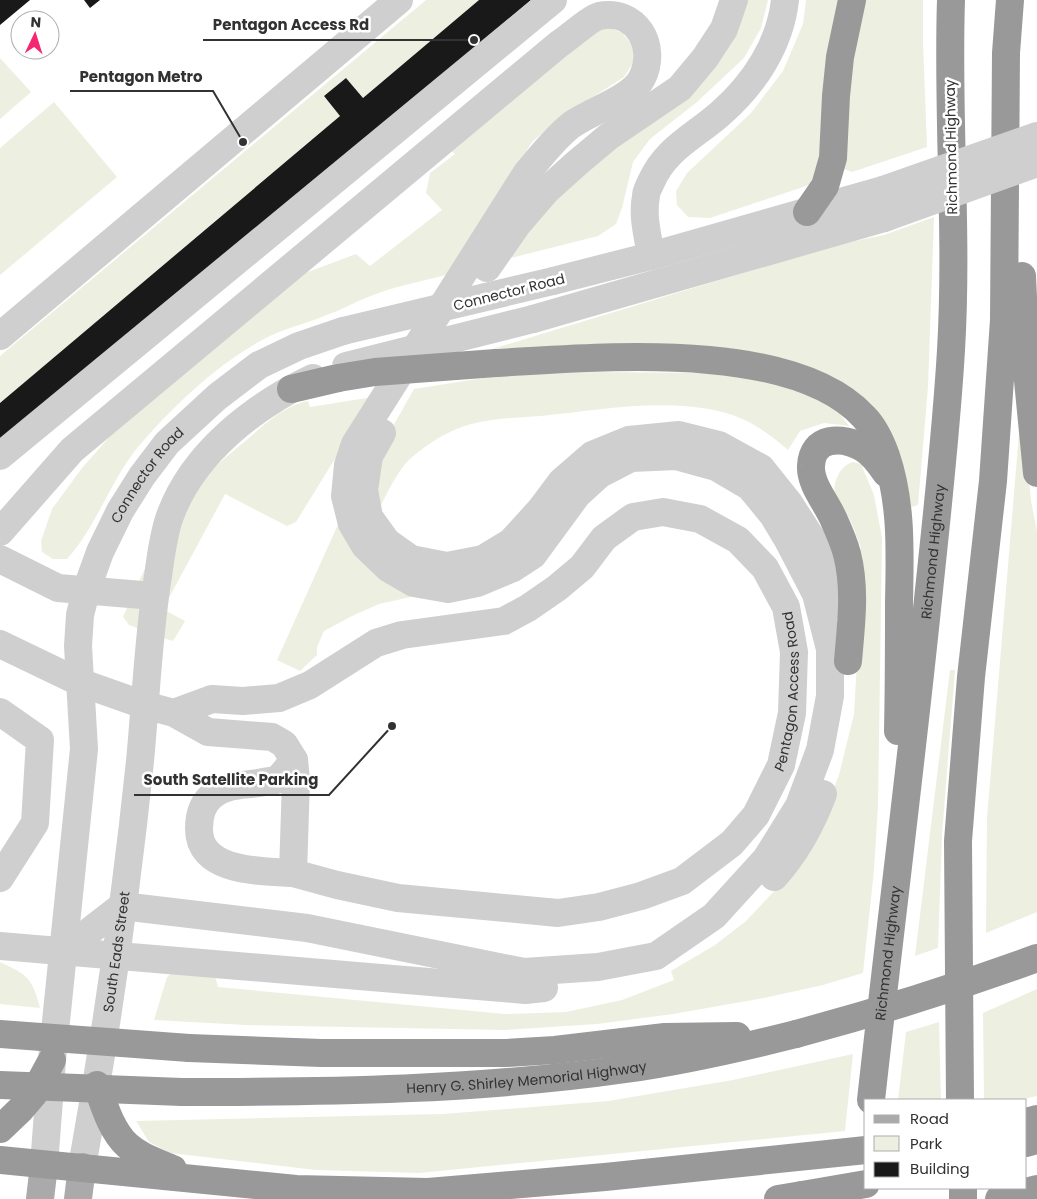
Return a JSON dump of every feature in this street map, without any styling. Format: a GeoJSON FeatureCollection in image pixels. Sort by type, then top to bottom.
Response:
{"type":"FeatureCollection","features":[{"type":"Feature","properties":{"kind":"highway"},"geometry":{"type":"LineString","coordinates":[[807,212],[825,186],[833,158],[840,57],[852,0]]}},
{"type":"Feature","properties":{"kind":"highway","name":"Richmond Highway"},"geometry":{"type":"LineString","coordinates":[[871,1099],[938,504],[952,348],[951,0]]}},
{"type":"Feature","properties":{"kind":"highway"},"geometry":{"type":"LineString","coordinates":[[960,1099],[959,832],[971,677],[993,472],[1004,320],[1006,95],[1010,0]]}},
{"type":"Feature","properties":{"kind":"highway"},"geometry":{"type":"LineString","coordinates":[[1006,95],[1022,272],[1030,414],[1037,473]]}},
{"type":"Feature","properties":{"kind":"highway"},"geometry":{"type":"LineString","coordinates":[[291,389],[337,373],[496,363],[678,358],[734,362],[772,369],[822,386],[838,395],[865,417],[872,427],[886,456],[898,517],[900,551],[896,878]]}},
{"type":"Feature","properties":{"kind":"highway"},"geometry":{"type":"LineString","coordinates":[[848,660],[853,596],[847,554],[834,520],[813,478],[811,466],[813,456],[819,446],[826,442],[840,440],[852,443],[864,448],[872,455],[880,464],[894,489]]}},
{"type":"Feature","properties":{"kind":"highway","name":"Henry G. Shirley Memorial Highway"},"geometry":{"type":"LineString","coordinates":[[0,1085],[182,1092],[267,1092],[384,1089],[563,1077],[686,1059],[796,1034],[905,1003],[1037,958]]}},
{"type":"Feature","properties":{"kind":"highway"},"geometry":{"type":"LineString","coordinates":[[0,1034],[189,1048],[321,1053],[506,1053],[581,1048],[665,1037],[796,1034]]}},
{"type":"Feature","properties":{"kind":"highway"},"geometry":{"type":"LineString","coordinates":[[0,1129],[33,1095],[52,1060]]}},
{"type":"Feature","properties":{"kind":"highway"},"geometry":{"type":"LineString","coordinates":[[97,1085],[111,1122],[126,1145],[146,1157],[197,1180]]}},
{"type":"Feature","properties":{"kind":"highway"},"geometry":{"type":"LineString","coordinates":[[0,1160],[197,1180],[323,1190],[428,1192],[864,1150]]}},
{"type":"Feature","properties":{"kind":"highway"},"geometry":{"type":"LineString","coordinates":[[860,1199],[864,1166]]}},
{"type":"Feature","properties":{"kind":"highway"},"geometry":{"type":"LineString","coordinates":[[790,1197],[864,1184]]}},
{"type":"Feature","properties":{"kind":"main road"},"geometry":{"type":"LineString","coordinates":[[40,1199],[44,1165]]}},
{"type":"Feature","properties":{"kind":"main road","name":"South Eads Street"},"geometry":{"type":"LineString","coordinates":[[78,1199],[82,1168]]}},
{"type":"Feature","properties":{"kind":"street"},"geometry":{"type":"LineString","coordinates":[[0,336],[399,0]]}},
{"type":"Feature","properties":{"kind":"street"},"geometry":{"type":"LineString","coordinates":[[0,456],[553,0]]}},
{"type":"Feature","properties":{"kind":"street"},"geometry":{"type":"LineString","coordinates":[[0,946],[525,990],[600,984],[662,973],[730,926],[777,874],[804,835],[817,811],[837,758],[848,698],[848,660],[844,634],[833,591],[816,545],[789,503],[761,468],[720,445],[679,435],[629,440],[592,455],[562,481],[541,509],[511,542],[483,559],[447,566],[411,559],[387,542],[369,517],[364,490],[369,456],[400,402],[492,259],[517,224],[577,163],[608,137],[680,88],[705,58],[724,29],[734,0]]}},
{"type":"Feature","properties":{"kind":"street"},"geometry":{"type":"LineString","coordinates":[[652,256],[644,216],[646,194],[654,176],[666,156],[720,114],[743,92],[764,63],[778,32],[785,0]]}},
{"type":"Feature","properties":{"kind":"street"},"geometry":{"type":"LineString","coordinates":[[0,532],[72,450],[559,44],[597,16],[612,14],[627,19],[640,30],[647,46],[648,61],[642,80],[625,95],[571,126],[546,150],[526,174],[355,444],[348,464],[345,496],[352,524],[366,546],[388,568],[414,583],[448,589],[477,583],[513,568],[533,555],[577,495],[600,474],[631,458],[676,456],[716,467],[750,486],[773,515],[816,594],[830,649],[830,696],[822,741],[799,806],[766,859],[714,916],[656,956],[598,967],[524,972],[307,928],[122,906],[64,951],[52,1060],[44,1165]]}},
{"type":"Feature","properties":{"kind":"street","name":"Connector Road"},"geometry":{"type":"LineString","coordinates":[[64,951],[84,749],[78,646],[80,615],[86,591],[100,552],[120,511],[142,476],[166,444],[217,397],[259,365],[299,346],[344,332],[652,256],[807,212],[882,190],[1037,136]]}},
{"type":"Feature","properties":{"kind":"street"},"geometry":{"type":"LineString","coordinates":[[337,373],[884,218],[1037,163]]}},
{"type":"Feature","properties":{"kind":"street"},"geometry":{"type":"LineString","coordinates":[[144,705],[154,596],[163,542],[170,516],[182,491],[219,442],[255,413],[291,389]]}},
{"type":"Feature","properties":{"kind":"street","name":"Pentagon Access Road"},"geometry":{"type":"LineString","coordinates":[[174,713],[212,699],[243,701],[279,698],[310,686],[376,643],[402,636],[504,621],[528,608],[557,588],[582,567],[604,538],[633,516],[663,512],[700,519],[738,540],[765,568],[786,607],[794,652],[792,714],[781,765],[756,815],[732,843],[710,862],[682,881],[641,896],[598,907],[558,913],[478,906],[398,898],[293,873],[244,870],[213,858],[203,848],[199,836],[199,820],[204,804],[214,794],[231,786],[252,785],[276,780],[294,760]]}},
{"type":"Feature","properties":{"kind":"street"},"geometry":{"type":"LineString","coordinates":[[0,558],[58,588],[154,596]]}},
{"type":"Feature","properties":{"kind":"street"},"geometry":{"type":"LineString","coordinates":[[0,644],[79,682],[144,705],[174,713],[208,732],[272,737],[284,744],[294,760],[296,780],[293,873]]}},
{"type":"Feature","properties":{"kind":"street","name":"South Eads Street"},"geometry":{"type":"LineString","coordinates":[[82,1168],[97,1085],[116,955],[133,828],[144,705]]}},
{"type":"Feature","properties":{"kind":"street"},"geometry":{"type":"LineString","coordinates":[[0,712],[40,740],[35,823],[0,878]]}},
{"type":"Feature","properties":{"kind":"green space"},"geometry":{"type":"Polygon","coordinates":[[[426,0],[479,0],[363,98],[346,78],[324,96],[340,116],[0,403],[0,356],[426,0]]]}},
{"type":"Feature","properties":{"kind":"green space"},"geometry":{"type":"Polygon","coordinates":[[[745,0],[768,0],[761,28],[744,58],[697,102],[650,139],[633,162],[622,208],[616,224],[598,236],[503,260],[530,219],[605,149],[745,0]]]}},
{"type":"Feature","properties":{"kind":"green space"},"geometry":{"type":"Polygon","coordinates":[[[806,0],[840,0],[820,159],[812,184],[710,218],[688,217],[677,205],[676,191],[687,173],[751,113],[783,71],[803,24],[806,0]]]}},
{"type":"Feature","properties":{"kind":"green space"},"geometry":{"type":"Polygon","coordinates":[[[864,0],[923,0],[927,147],[852,172],[844,169],[843,110],[864,0]]]}},
{"type":"Feature","properties":{"kind":"green space"},"geometry":{"type":"Polygon","coordinates":[[[606,26],[622,33],[633,46],[633,63],[624,77],[557,120],[532,142],[449,274],[385,291],[363,299],[331,314],[278,332],[246,349],[196,387],[138,447],[119,474],[87,532],[67,559],[53,559],[42,552],[41,541],[52,509],[82,468],[126,418],[300,275],[356,254],[370,266],[442,210],[426,193],[430,173],[455,154],[450,149],[593,30],[606,26]]]}},
{"type":"Feature","properties":{"kind":"green space"},"geometry":{"type":"Polygon","coordinates":[[[0,58],[31,92],[0,119],[0,58]]]}},
{"type":"Feature","properties":{"kind":"green space"},"geometry":{"type":"Polygon","coordinates":[[[54,102],[117,177],[0,275],[0,148],[54,102]]]}},
{"type":"Feature","properties":{"kind":"green space"},"geometry":{"type":"Polygon","coordinates":[[[934,217],[928,387],[918,505],[911,507],[905,474],[893,442],[875,413],[846,385],[815,370],[761,354],[686,345],[492,349],[835,245],[884,235],[934,217]]]}},
{"type":"Feature","properties":{"kind":"green space"},"geometry":{"type":"Polygon","coordinates":[[[584,372],[718,373],[790,386],[836,409],[849,426],[824,423],[800,431],[788,450],[759,428],[743,419],[703,408],[680,406],[634,406],[502,419],[472,424],[455,430],[429,444],[404,466],[389,489],[358,555],[420,595],[379,604],[324,631],[317,647],[317,655],[300,671],[277,660],[340,520],[414,389],[496,376],[584,372]]]}},
{"type":"Feature","properties":{"kind":"green space"},"geometry":{"type":"Polygon","coordinates":[[[373,397],[296,522],[287,526],[225,494],[163,609],[185,621],[172,641],[129,625],[123,617],[153,552],[191,492],[212,470],[270,421],[292,406],[308,401],[310,407],[373,397]]]}},
{"type":"Feature","properties":{"kind":"green space"},"geometry":{"type":"Polygon","coordinates":[[[1019,433],[1025,433],[1031,501],[1037,531],[1037,912],[986,933],[987,818],[1019,433]]]}},
{"type":"Feature","properties":{"kind":"green space"},"geometry":{"type":"Polygon","coordinates":[[[853,462],[861,464],[874,495],[882,538],[878,806],[874,870],[863,973],[823,985],[764,998],[673,1014],[597,1024],[505,1030],[246,1025],[154,1020],[167,977],[178,967],[215,976],[218,987],[505,1014],[566,1012],[622,1000],[674,980],[671,971],[715,945],[746,921],[778,887],[816,832],[839,775],[854,714],[857,662],[844,576],[861,548],[848,516],[837,502],[834,490],[837,478],[843,468],[853,462]]]}},
{"type":"Feature","properties":{"kind":"green space"},"geometry":{"type":"Polygon","coordinates":[[[950,670],[955,670],[942,835],[938,948],[915,956],[950,670]]]}},
{"type":"Feature","properties":{"kind":"green space"},"geometry":{"type":"Polygon","coordinates":[[[0,962],[17,970],[28,979],[40,1008],[0,1004],[0,962]]]}},
{"type":"Feature","properties":{"kind":"green space"},"geometry":{"type":"Polygon","coordinates":[[[1037,989],[1037,1096],[1024,1099],[984,1099],[983,1013],[1037,989]]]}},
{"type":"Feature","properties":{"kind":"green space"},"geometry":{"type":"Polygon","coordinates":[[[939,1022],[941,1099],[898,1099],[906,1032],[939,1022]]]}},
{"type":"Feature","properties":{"kind":"green space"},"geometry":{"type":"Polygon","coordinates":[[[853,1054],[845,1131],[419,1173],[316,1170],[170,1153],[149,1142],[136,1121],[443,1114],[608,1101],[733,1080],[853,1054]]]}},
{"type":"Feature","properties":{"kind":"building"},"geometry":{"type":"Polygon","coordinates":[[[0,0],[30,0],[18,10],[10,10],[10,17],[0,25],[0,0]]]}},
{"type":"Feature","properties":{"kind":"building"},"geometry":{"type":"Polygon","coordinates":[[[84,0],[100,0],[90,8],[84,0]]]}},
{"type":"Feature","properties":{"kind":"building"},"geometry":{"type":"Polygon","coordinates":[[[479,0],[531,0],[5,444],[0,438],[0,403],[340,116],[324,96],[346,78],[363,98],[479,0]]]}},
{"type":"Feature","properties":{"kind":"place","name":"Pentagon Access Rd"},"geometry":{"type":"Point","coordinates":[474,40]}},
{"type":"Feature","properties":{"kind":"place","name":"Pentagon Metro"},"geometry":{"type":"Point","coordinates":[243,142]}},
{"type":"Feature","properties":{"kind":"place","name":"South Satellite Parking"},"geometry":{"type":"Point","coordinates":[392,726]}}]}
